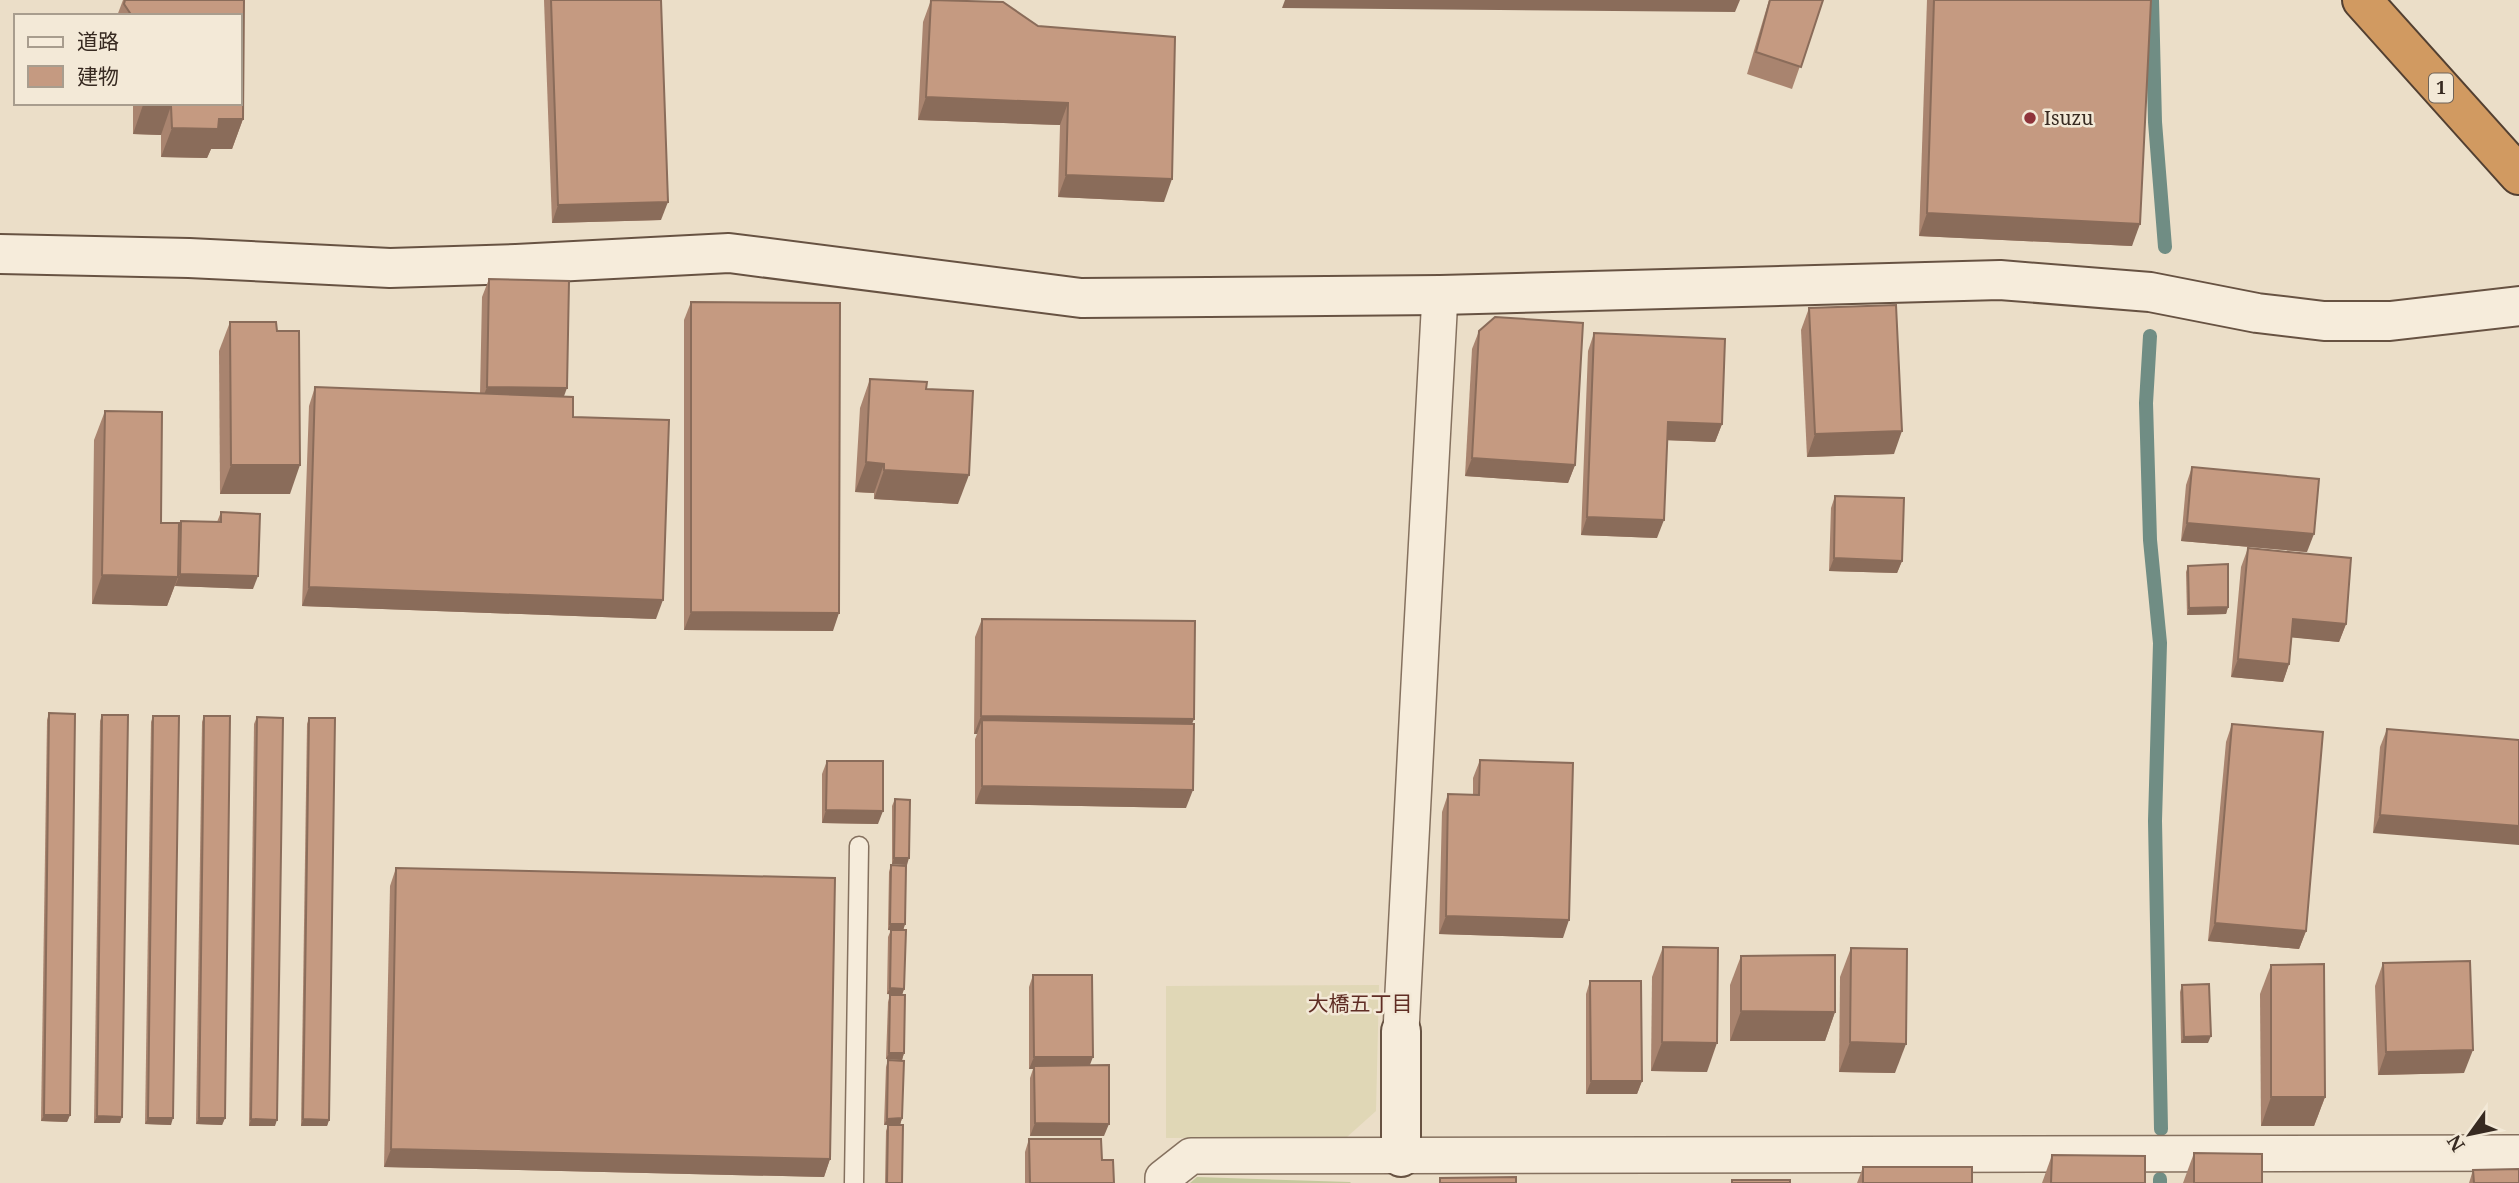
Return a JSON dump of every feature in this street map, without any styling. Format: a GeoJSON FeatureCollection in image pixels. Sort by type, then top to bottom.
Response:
{"type":"FeatureCollection","features":[{"type":"Feature","properties":{"kind":"highway","name":"1"},"geometry":{"type":"LineString","coordinates":[[2362,0],[2519,175]]}},
{"type":"Feature","properties":{"kind":"street"},"geometry":{"type":"LineString","coordinates":[[0,254],[189,258],[390,268],[729,253],[1081,298],[1440,295],[2000,280],[2150,292],[2257,313],[2325,321],[2390,321],[2519,306]]}},
{"type":"Feature","properties":{"kind":"street"},"geometry":{"type":"LineString","coordinates":[[1401,1170],[1401,1031],[1440,295]]}},
{"type":"Feature","properties":{"kind":"street"},"geometry":{"type":"LineString","coordinates":[[1163,1183],[1163,1178],[1191,1156],[1401,1170],[1701,1170],[1999,1169],[2519,1153]]}},
{"type":"Feature","properties":{"kind":"lane"},"geometry":{"type":"LineString","coordinates":[[854,1183],[859,846]]}},
{"type":"Feature","properties":{"kind":"shaded area"},"geometry":{"type":"Polygon","coordinates":[[[1379,985],[1376,1111],[1347,1137],[1166,1138],[1166,986],[1379,985]]]}},
{"type":"Feature","properties":{"kind":"green space"},"geometry":{"type":"Polygon","coordinates":[[[1197,1177],[1350,1182],[1351,1183],[1190,1183],[1197,1177]]]}},
{"type":"Feature","properties":{"kind":"building"},"geometry":{"type":"Polygon","coordinates":[[[125,0],[244,0],[243,119],[219,119],[218,129],[172,128],[171,106],[143,105],[242,105],[242,14],[131,14],[124,4],[125,0]]]}},
{"type":"Feature","properties":{"kind":"building"},"geometry":{"type":"Polygon","coordinates":[[[551,0],[661,0],[668,202],[558,205],[551,0]]]}},
{"type":"Feature","properties":{"kind":"building"},"geometry":{"type":"Polygon","coordinates":[[[931,0],[1003,2],[1038,26],[1175,37],[1172,179],[1066,175],[1068,103],[926,97],[931,0]]]}},
{"type":"Feature","properties":{"kind":"building"},"geometry":{"type":"Polygon","coordinates":[[[1770,0],[1823,0],[1801,67],[1756,52],[1770,0]]]}},
{"type":"Feature","properties":{"kind":"building","name":"Isuzu"},"geometry":{"type":"Polygon","coordinates":[[[1934,0],[2151,0],[2140,224],[1927,213],[1934,0]]]}},
{"type":"Feature","properties":{"kind":"building"},"geometry":{"type":"Polygon","coordinates":[[[489,279],[569,281],[567,388],[487,387],[489,279]]]}},
{"type":"Feature","properties":{"kind":"building"},"geometry":{"type":"Polygon","coordinates":[[[691,302],[840,303],[839,613],[691,612],[691,302]]]}},
{"type":"Feature","properties":{"kind":"building"},"geometry":{"type":"Polygon","coordinates":[[[1896,305],[1902,431],[1815,434],[1809,308],[1896,305]]]}},
{"type":"Feature","properties":{"kind":"building"},"geometry":{"type":"Polygon","coordinates":[[[1495,317],[1583,323],[1575,465],[1472,458],[1479,331],[1495,317]]]}},
{"type":"Feature","properties":{"kind":"building"},"geometry":{"type":"Polygon","coordinates":[[[230,322],[276,322],[277,331],[299,331],[300,465],[231,465],[230,322]]]}},
{"type":"Feature","properties":{"kind":"building"},"geometry":{"type":"Polygon","coordinates":[[[1594,333],[1725,339],[1722,424],[1668,422],[1664,520],[1587,517],[1594,333]]]}},
{"type":"Feature","properties":{"kind":"building"},"geometry":{"type":"Polygon","coordinates":[[[870,379],[927,382],[926,389],[973,391],[969,475],[884,470],[884,464],[866,462],[870,379]]]}},
{"type":"Feature","properties":{"kind":"building"},"geometry":{"type":"Polygon","coordinates":[[[315,387],[573,397],[573,417],[669,420],[663,600],[309,587],[315,387]]]}},
{"type":"Feature","properties":{"kind":"building"},"geometry":{"type":"Polygon","coordinates":[[[105,411],[162,412],[161,523],[179,523],[178,577],[102,575],[105,411]]]}},
{"type":"Feature","properties":{"kind":"building"},"geometry":{"type":"Polygon","coordinates":[[[2192,467],[2319,479],[2314,534],[2187,523],[2192,467]]]}},
{"type":"Feature","properties":{"kind":"building"},"geometry":{"type":"Polygon","coordinates":[[[1835,496],[1904,498],[1902,561],[1834,558],[1835,496]]]}},
{"type":"Feature","properties":{"kind":"building"},"geometry":{"type":"Polygon","coordinates":[[[221,512],[260,514],[258,576],[180,574],[181,521],[221,522],[221,512]]]}},
{"type":"Feature","properties":{"kind":"building"},"geometry":{"type":"Polygon","coordinates":[[[2248,548],[2351,558],[2346,624],[2293,619],[2289,664],[2238,659],[2248,548]]]}},
{"type":"Feature","properties":{"kind":"building"},"geometry":{"type":"Polygon","coordinates":[[[2228,564],[2228,607],[2189,608],[2188,566],[2228,564]]]}},
{"type":"Feature","properties":{"kind":"building"},"geometry":{"type":"Polygon","coordinates":[[[982,619],[1195,621],[1194,719],[981,716],[982,619]]]}},
{"type":"Feature","properties":{"kind":"building"},"geometry":{"type":"Polygon","coordinates":[[[49,713],[75,714],[70,1115],[44,1115],[49,713]]]}},
{"type":"Feature","properties":{"kind":"building"},"geometry":{"type":"Polygon","coordinates":[[[102,715],[128,715],[122,1117],[97,1116],[102,715]]]}},
{"type":"Feature","properties":{"kind":"building"},"geometry":{"type":"Polygon","coordinates":[[[153,716],[179,716],[173,1118],[148,1118],[153,716]]]}},
{"type":"Feature","properties":{"kind":"building"},"geometry":{"type":"Polygon","coordinates":[[[204,716],[230,716],[225,1118],[199,1118],[204,716]]]}},
{"type":"Feature","properties":{"kind":"building"},"geometry":{"type":"Polygon","coordinates":[[[257,717],[283,718],[277,1120],[251,1119],[257,717]]]}},
{"type":"Feature","properties":{"kind":"building"},"geometry":{"type":"Polygon","coordinates":[[[309,718],[335,718],[329,1120],[303,1119],[309,718]]]}},
{"type":"Feature","properties":{"kind":"building"},"geometry":{"type":"Polygon","coordinates":[[[982,720],[1194,724],[1193,790],[982,786],[982,720]]]}},
{"type":"Feature","properties":{"kind":"building"},"geometry":{"type":"Polygon","coordinates":[[[2232,724],[2323,732],[2306,931],[2215,923],[2232,724]]]}},
{"type":"Feature","properties":{"kind":"building"},"geometry":{"type":"Polygon","coordinates":[[[2387,729],[2519,740],[2519,826],[2380,815],[2387,729]]]}},
{"type":"Feature","properties":{"kind":"building"},"geometry":{"type":"Polygon","coordinates":[[[1480,760],[1573,763],[1569,920],[1446,916],[1448,794],[1479,795],[1480,760]]]}},
{"type":"Feature","properties":{"kind":"building"},"geometry":{"type":"Polygon","coordinates":[[[827,761],[883,761],[883,811],[826,810],[827,761]]]}},
{"type":"Feature","properties":{"kind":"building"},"geometry":{"type":"Polygon","coordinates":[[[895,799],[910,800],[909,858],[894,858],[895,799]]]}},
{"type":"Feature","properties":{"kind":"building"},"geometry":{"type":"Polygon","coordinates":[[[891,865],[906,866],[905,924],[890,924],[891,865]]]}},
{"type":"Feature","properties":{"kind":"building"},"geometry":{"type":"Polygon","coordinates":[[[396,868],[835,878],[830,1159],[391,1149],[396,868]]]}},
{"type":"Feature","properties":{"kind":"building"},"geometry":{"type":"Polygon","coordinates":[[[891,930],[906,930],[904,989],[890,988],[891,930]]]}},
{"type":"Feature","properties":{"kind":"building"},"geometry":{"type":"Polygon","coordinates":[[[1663,947],[1718,948],[1717,1043],[1662,1042],[1663,947]]]}},
{"type":"Feature","properties":{"kind":"building"},"geometry":{"type":"Polygon","coordinates":[[[1851,948],[1907,949],[1906,1044],[1850,1042],[1851,948]]]}},
{"type":"Feature","properties":{"kind":"building"},"geometry":{"type":"Polygon","coordinates":[[[1835,955],[1835,1012],[1741,1011],[1741,956],[1835,955]]]}},
{"type":"Feature","properties":{"kind":"building"},"geometry":{"type":"Polygon","coordinates":[[[2470,961],[2473,1050],[2386,1052],[2383,963],[2470,961]]]}},
{"type":"Feature","properties":{"kind":"building"},"geometry":{"type":"Polygon","coordinates":[[[2324,964],[2325,1097],[2271,1097],[2271,965],[2324,964]]]}},
{"type":"Feature","properties":{"kind":"building"},"geometry":{"type":"Polygon","coordinates":[[[1033,975],[1092,975],[1093,1057],[1034,1057],[1033,975]]]}},
{"type":"Feature","properties":{"kind":"building"},"geometry":{"type":"Polygon","coordinates":[[[1590,981],[1641,981],[1642,1081],[1591,1081],[1590,981]]]}},
{"type":"Feature","properties":{"kind":"building"},"geometry":{"type":"Polygon","coordinates":[[[2209,984],[2211,1036],[2184,1037],[2182,985],[2209,984]]]}},
{"type":"Feature","properties":{"kind":"building"},"geometry":{"type":"Polygon","coordinates":[[[890,995],[905,995],[904,1053],[889,1053],[890,995]]]}},
{"type":"Feature","properties":{"kind":"building"},"geometry":{"type":"Polygon","coordinates":[[[888,1060],[904,1061],[902,1118],[887,1119],[888,1060]]]}},
{"type":"Feature","properties":{"kind":"building"},"geometry":{"type":"Polygon","coordinates":[[[1109,1065],[1109,1124],[1035,1123],[1034,1066],[1109,1065]]]}},
{"type":"Feature","properties":{"kind":"building"},"geometry":{"type":"Polygon","coordinates":[[[888,1125],[903,1125],[902,1183],[887,1183],[888,1125]]]}},
{"type":"Feature","properties":{"kind":"building"},"geometry":{"type":"Polygon","coordinates":[[[1029,1139],[1101,1139],[1102,1160],[1113,1160],[1114,1183],[1030,1183],[1029,1139]]]}},
{"type":"Feature","properties":{"kind":"building"},"geometry":{"type":"Polygon","coordinates":[[[2194,1153],[2262,1154],[2262,1183],[2194,1183],[2194,1153]]]}},
{"type":"Feature","properties":{"kind":"building"},"geometry":{"type":"Polygon","coordinates":[[[2052,1155],[2145,1156],[2145,1183],[2051,1183],[2052,1155]]]}},
{"type":"Feature","properties":{"kind":"building"},"geometry":{"type":"Polygon","coordinates":[[[1863,1167],[1972,1167],[1972,1183],[1863,1183],[1863,1167]]]}},
{"type":"Feature","properties":{"kind":"building"},"geometry":{"type":"Polygon","coordinates":[[[2519,1169],[2519,1183],[2474,1183],[2473,1170],[2519,1169]]]}},
{"type":"Feature","properties":{"kind":"building"},"geometry":{"type":"Polygon","coordinates":[[[1516,1177],[1516,1183],[1440,1183],[1440,1178],[1516,1177]]]}},
{"type":"Feature","properties":{"kind":"building"},"geometry":{"type":"Polygon","coordinates":[[[1732,1180],[1790,1180],[1790,1183],[1732,1183],[1732,1180]]]}},
{"type":"Feature","properties":{"kind":"waterway"},"geometry":{"type":"LineString","coordinates":[[2152,0],[2155,122],[2165,247]]}},
{"type":"Feature","properties":{"kind":"waterway"},"geometry":{"type":"LineString","coordinates":[[2150,336],[2146,403],[2150,540],[2160,643],[2155,821],[2161,1129]]}},
{"type":"Feature","properties":{"kind":"place","name":"Isuzu"},"geometry":{"type":"Point","coordinates":[2030,118]}},
{"type":"Feature","properties":{"kind":"district","name":"大橋五丁目"},"geometry":{"type":"Point","coordinates":[1360,1004]}}]}
